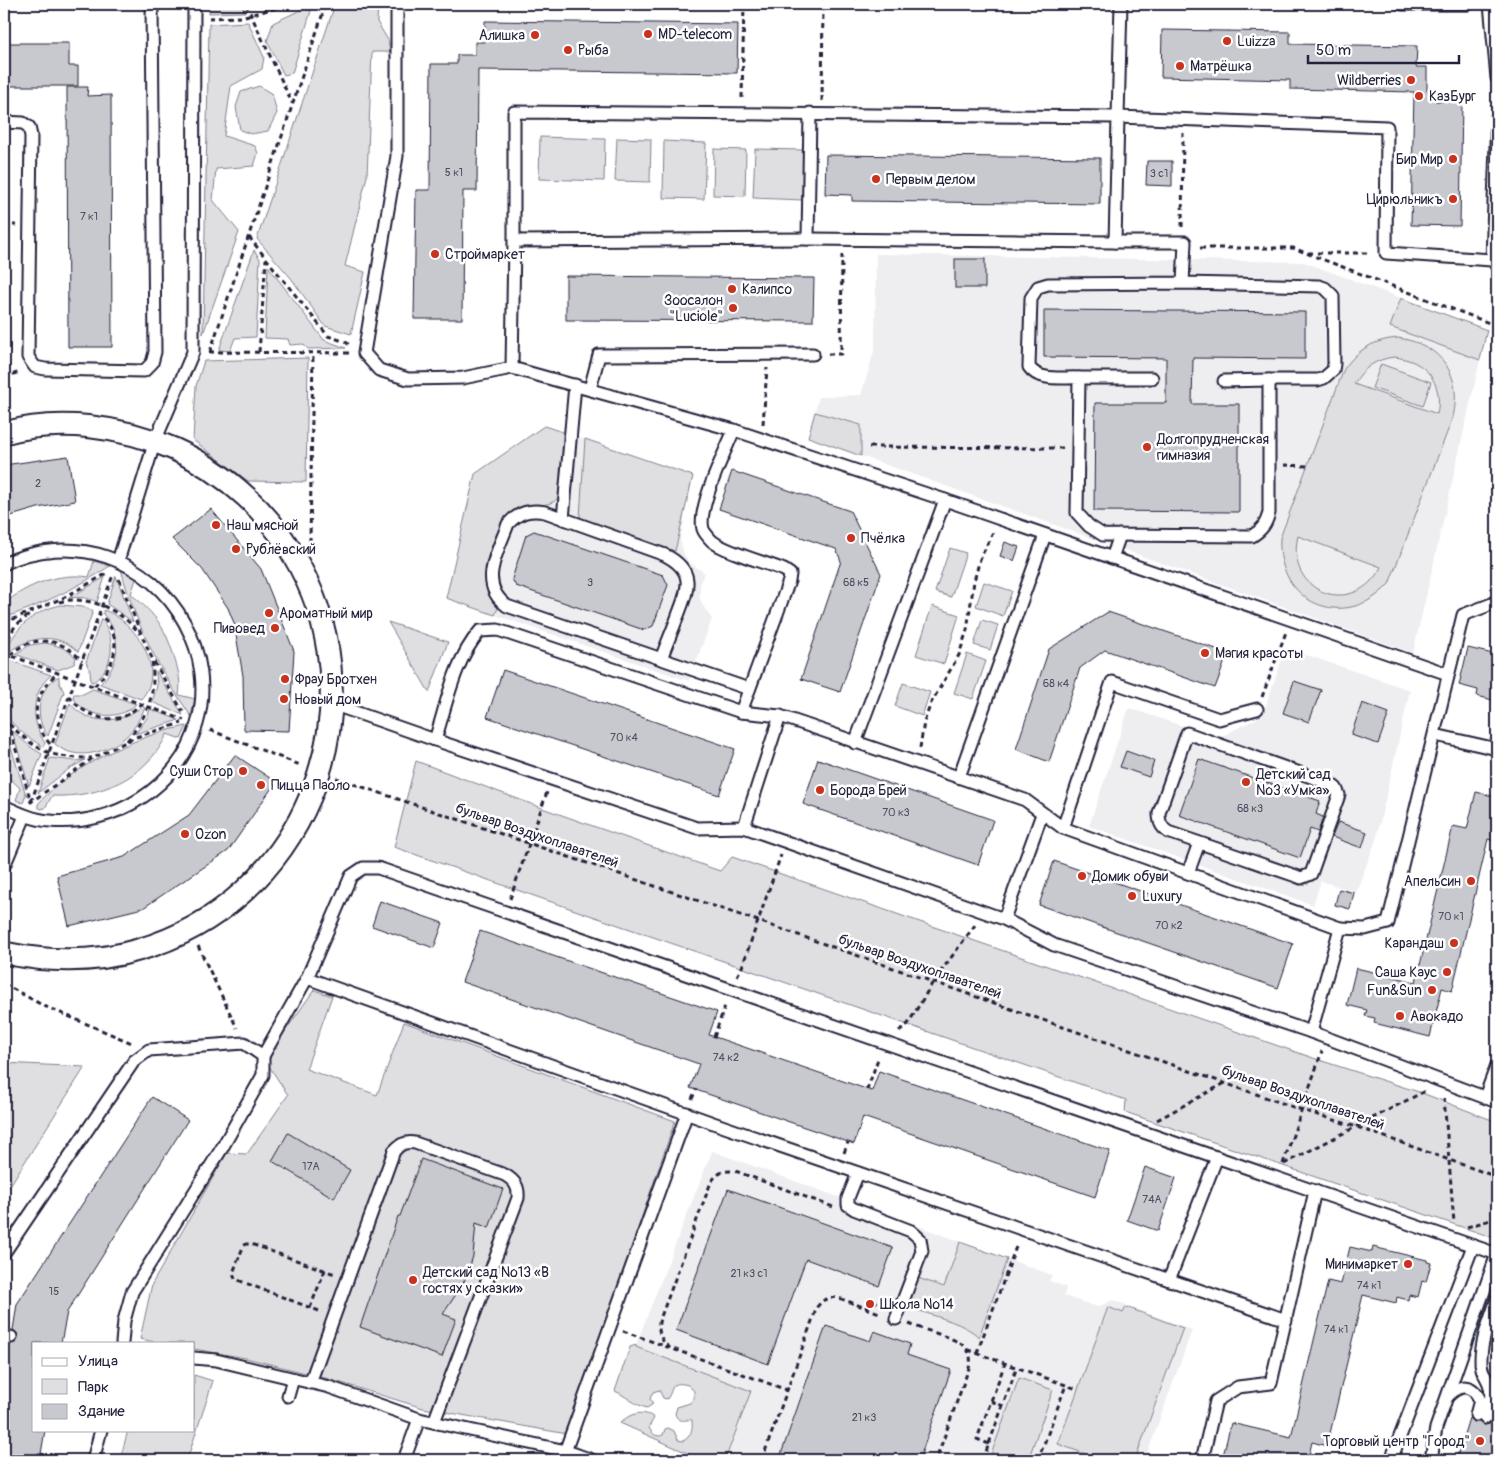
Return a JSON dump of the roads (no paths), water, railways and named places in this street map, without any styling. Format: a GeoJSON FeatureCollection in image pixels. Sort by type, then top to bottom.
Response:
{"type":"FeatureCollection","features":[{"type":"Feature","properties":{"kind":"street"},"geometry":{"type":"LineString","coordinates":[[4,433],[41,427],[71,426],[100,428],[155,441],[185,454],[211,469],[235,487],[257,507],[276,530],[301,568],[318,608],[326,637],[331,666],[332,704],[330,726],[320,772],[306,809],[276,857],[237,898],[214,915],[190,929],[138,950],[82,960],[54,960],[4,953]]}},
{"type":"Feature","properties":{"kind":"lane"},"geometry":{"type":"LineString","coordinates":[[4,122],[23,123],[29,127],[31,136],[28,357],[35,367],[45,369],[144,371],[152,363],[156,352],[152,4]]}},
{"type":"Feature","properties":{"kind":"lane"},"geometry":{"type":"LineString","coordinates":[[117,564],[155,441],[193,352],[194,4]]}},
{"type":"Feature","properties":{"kind":"lane"},"geometry":{"type":"LineString","coordinates":[[397,4],[397,156],[364,353],[379,370],[408,379],[463,378],[512,368],[590,389],[762,439],[945,500],[1448,674]]}},
{"type":"Feature","properties":{"kind":"lane"},"geometry":{"type":"LineString","coordinates":[[1115,242],[1121,4]]}},
{"type":"Feature","properties":{"kind":"lane"},"geometry":{"type":"LineString","coordinates":[[1402,4],[1468,4]]}},
{"type":"Feature","properties":{"kind":"lane"},"geometry":{"type":"LineString","coordinates":[[1490,4],[1497,78]]}},
{"type":"Feature","properties":{"kind":"lane"},"geometry":{"type":"LineString","coordinates":[[512,368],[514,112],[1118,117],[1387,127],[1386,253],[1495,263],[1497,115]]}},
{"type":"Feature","properties":{"kind":"lane"},"geometry":{"type":"LineString","coordinates":[[808,239],[816,113]]}},
{"type":"Feature","properties":{"kind":"lane"},"geometry":{"type":"LineString","coordinates":[[514,241],[808,239],[1185,242],[1182,283]]}},
{"type":"Feature","properties":{"kind":"lane"},"geometry":{"type":"LineString","coordinates":[[1152,378],[1043,377],[1033,372],[1029,367],[1031,298],[1038,287],[1048,284],[1182,283],[1319,286],[1333,296],[1334,364],[1333,370],[1324,378],[1318,380],[1224,381]]}},
{"type":"Feature","properties":{"kind":"lane"},"geometry":{"type":"LineString","coordinates":[[590,389],[599,355],[813,354]]}},
{"type":"Feature","properties":{"kind":"lane"},"geometry":{"type":"LineString","coordinates":[[1079,378],[1078,513],[1089,526],[1103,535],[1252,536],[1264,527],[1269,513],[1269,380]]}},
{"type":"Feature","properties":{"kind":"lane"},"geometry":{"type":"LineString","coordinates":[[563,519],[575,385]]}},
{"type":"Feature","properties":{"kind":"lane"},"geometry":{"type":"LineString","coordinates":[[734,430],[707,498],[703,513],[703,530],[712,541],[724,548],[784,570],[790,574],[741,712]]}},
{"type":"Feature","properties":{"kind":"lane"},"geometry":{"type":"LineString","coordinates":[[855,743],[945,500]]}},
{"type":"Feature","properties":{"kind":"lane"},"geometry":{"type":"LineString","coordinates":[[661,659],[688,589],[684,571],[680,564],[665,555],[545,512],[531,511],[518,515],[508,524],[491,572],[491,581],[497,596],[507,606],[661,659],[749,689]]}},
{"type":"Feature","properties":{"kind":"lane"},"geometry":{"type":"LineString","coordinates":[[959,777],[1045,535]]}},
{"type":"Feature","properties":{"kind":"lane"},"geometry":{"type":"LineString","coordinates":[[1112,558],[1120,535]]}},
{"type":"Feature","properties":{"kind":"lane"},"geometry":{"type":"LineString","coordinates":[[4,564],[32,554],[53,550],[75,550],[97,554],[137,571],[155,584],[183,618],[192,638],[198,659],[202,698],[177,763],[148,794],[131,805],[112,814],[91,820],[70,822],[49,822],[25,816],[4,806]]}},
{"type":"Feature","properties":{"kind":"lane"},"geometry":{"type":"LineString","coordinates":[[435,740],[459,666],[469,644],[480,631],[498,630],[741,712],[780,716],[959,777],[1025,800],[1063,828],[1340,928],[1365,929],[1388,923],[1463,615],[1497,602]]}},
{"type":"Feature","properties":{"kind":"lane"},"geometry":{"type":"LineString","coordinates":[[1063,828],[1112,682],[1219,719],[1257,709]]}},
{"type":"Feature","properties":{"kind":"lane"},"geometry":{"type":"LineString","coordinates":[[332,704],[697,828],[744,827],[786,840],[1004,919],[1054,945],[1311,1032],[1497,1102]]}},
{"type":"Feature","properties":{"kind":"lane"},"geometry":{"type":"LineString","coordinates":[[744,827],[780,716]]}},
{"type":"Feature","properties":{"kind":"lane"},"geometry":{"type":"LineString","coordinates":[[1187,733],[1331,784],[1338,791],[1339,795],[1313,870],[1306,877],[1296,876],[1199,843],[1168,832],[1161,826],[1159,820],[1159,813],[1187,733]]}},
{"type":"Feature","properties":{"kind":"lane"},"geometry":{"type":"LineString","coordinates":[[1435,734],[1497,749]]}},
{"type":"Feature","properties":{"kind":"lane"},"geometry":{"type":"LineString","coordinates":[[1004,919],[1042,814]]}},
{"type":"Feature","properties":{"kind":"lane"},"geometry":{"type":"LineString","coordinates":[[4,866],[25,816]]}},
{"type":"Feature","properties":{"kind":"lane"},"geometry":{"type":"LineString","coordinates":[[1188,873],[1199,843]]}},
{"type":"Feature","properties":{"kind":"lane"},"geometry":{"type":"LineString","coordinates":[[122,1342],[124,1321],[132,1292],[222,1148],[264,1075],[263,1056],[307,978],[351,876],[363,868],[378,868],[1497,1254],[1436,1428],[1431,1460]]}},
{"type":"Feature","properties":{"kind":"lane"},"geometry":{"type":"LineString","coordinates":[[1311,1032],[1340,928]]}},
{"type":"Feature","properties":{"kind":"lane"},"geometry":{"type":"LineString","coordinates":[[307,978],[687,1114],[1286,1320]]}},
{"type":"Feature","properties":{"kind":"lane"},"geometry":{"type":"LineString","coordinates":[[4,1253],[134,1061],[149,1050],[244,1043],[263,1056]]}},
{"type":"Feature","properties":{"kind":"lane"},"geometry":{"type":"LineString","coordinates":[[1485,1097],[1497,1065]]}},
{"type":"Feature","properties":{"kind":"lane"},"geometry":{"type":"LineString","coordinates":[[564,1455],[687,1114]]}},
{"type":"Feature","properties":{"kind":"lane"},"geometry":{"type":"LineString","coordinates":[[310,1383],[394,1151],[401,1144],[415,1143],[512,1179],[517,1185],[518,1198],[434,1422]]}},
{"type":"Feature","properties":{"kind":"lane"},"geometry":{"type":"LineString","coordinates":[[1169,1280],[1218,1157]]}},
{"type":"Feature","properties":{"kind":"lane"},"geometry":{"type":"LineString","coordinates":[[858,1173],[848,1198],[848,1205],[911,1231],[920,1239],[922,1251],[896,1319]]}},
{"type":"Feature","properties":{"kind":"lane"},"geometry":{"type":"LineString","coordinates":[[1202,1460],[1216,1401],[1238,1386],[1271,1383],[1315,1191]]}},
{"type":"Feature","properties":{"kind":"lane"},"geometry":{"type":"LineString","coordinates":[[1391,1460],[1473,1246]]}},
{"type":"Feature","properties":{"kind":"lane"},"geometry":{"type":"LineString","coordinates":[[1446,1397],[1455,1389],[1462,1387],[1471,1389],[1480,1400],[1480,1416],[1491,1400],[1490,1386],[1482,1373],[1480,1359],[1482,1344],[1497,1299]]}},
{"type":"Feature","properties":{"kind":"lane"},"geometry":{"type":"LineString","coordinates":[[195,1358],[216,1360],[329,1387],[419,1419],[564,1455],[592,1460]]}},
{"type":"Feature","properties":{"kind":"lane"},"geometry":{"type":"LineString","coordinates":[[288,1396],[293,1379]]}},
{"type":"Feature","properties":{"kind":"lane"},"geometry":{"type":"LineString","coordinates":[[404,1460],[419,1419]]}},
{"type":"Feature","properties":{"kind":"lane"},"geometry":{"type":"LineString","coordinates":[[93,1460],[100,1432]]}},
{"type":"Feature","properties":{"kind":"place","name":"MD-telecom"},"geometry":{"type":"Point","coordinates":[648,34]}},
{"type":"Feature","properties":{"kind":"place","name":"Алишка"},"geometry":{"type":"Point","coordinates":[535,35]}},
{"type":"Feature","properties":{"kind":"place","name":"Luizza"},"geometry":{"type":"Point","coordinates":[1227,41]}},
{"type":"Feature","properties":{"kind":"place","name":"Рыба"},"geometry":{"type":"Point","coordinates":[568,50]}},
{"type":"Feature","properties":{"kind":"place","name":"Матрёшка"},"geometry":{"type":"Point","coordinates":[1180,66]}},
{"type":"Feature","properties":{"kind":"place","name":"Wildberries"},"geometry":{"type":"Point","coordinates":[1411,80]}},
{"type":"Feature","properties":{"kind":"place","name":"КазБург"},"geometry":{"type":"Point","coordinates":[1419,96]}},
{"type":"Feature","properties":{"kind":"place","name":"Бир Мир"},"geometry":{"type":"Point","coordinates":[1453,159]}},
{"type":"Feature","properties":{"kind":"place","name":"Первым делом"},"geometry":{"type":"Point","coordinates":[876,179]}},
{"type":"Feature","properties":{"kind":"place","name":"Цирюльникъ"},"geometry":{"type":"Point","coordinates":[1453,199]}},
{"type":"Feature","properties":{"kind":"place","name":"Строймаркет"},"geometry":{"type":"Point","coordinates":[435,254]}},
{"type":"Feature","properties":{"kind":"place","name":"Калипсо"},"geometry":{"type":"Point","coordinates":[732,289]}},
{"type":"Feature","properties":{"kind":"place","name":"Зоосалон \"Luciole\""},"geometry":{"type":"Point","coordinates":[733,308]}},
{"type":"Feature","properties":{"kind":"place","name":"Долгопрудненская гимназия"},"geometry":{"type":"Point","coordinates":[1147,447]}},
{"type":"Feature","properties":{"kind":"place","name":"Наш мясной"},"geometry":{"type":"Point","coordinates":[216,525]}},
{"type":"Feature","properties":{"kind":"place","name":"Пчёлка"},"geometry":{"type":"Point","coordinates":[851,538]}},
{"type":"Feature","properties":{"kind":"place","name":"Рублёвский"},"geometry":{"type":"Point","coordinates":[236,549]}},
{"type":"Feature","properties":{"kind":"place","name":"Ароматный мир"},"geometry":{"type":"Point","coordinates":[269,613]}},
{"type":"Feature","properties":{"kind":"place","name":"Пивовед"},"geometry":{"type":"Point","coordinates":[275,628]}},
{"type":"Feature","properties":{"kind":"place","name":"Магия красоты"},"geometry":{"type":"Point","coordinates":[1205,653]}},
{"type":"Feature","properties":{"kind":"place","name":"Фрау Бротхен"},"geometry":{"type":"Point","coordinates":[285,679]}},
{"type":"Feature","properties":{"kind":"place","name":"Новый дом"},"geometry":{"type":"Point","coordinates":[284,699]}},
{"type":"Feature","properties":{"kind":"place","name":"Суши Стор"},"geometry":{"type":"Point","coordinates":[243,771]}},
{"type":"Feature","properties":{"kind":"place","name":"Детский сад №3 «Умка»"},"geometry":{"type":"Point","coordinates":[1246,782]}},
{"type":"Feature","properties":{"kind":"place","name":"Пицца Паоло"},"geometry":{"type":"Point","coordinates":[261,785]}},
{"type":"Feature","properties":{"kind":"place","name":"Борода Брей"},"geometry":{"type":"Point","coordinates":[820,790]}},
{"type":"Feature","properties":{"kind":"place","name":"Ozon"},"geometry":{"type":"Point","coordinates":[185,834]}},
{"type":"Feature","properties":{"kind":"place","name":"Домик обуви"},"geometry":{"type":"Point","coordinates":[1082,876]}},
{"type":"Feature","properties":{"kind":"place","name":"Апельсин"},"geometry":{"type":"Point","coordinates":[1471,881]}},
{"type":"Feature","properties":{"kind":"place","name":"Luxury"},"geometry":{"type":"Point","coordinates":[1132,896]}},
{"type":"Feature","properties":{"kind":"place","name":"Карандаш"},"geometry":{"type":"Point","coordinates":[1454,943]}},
{"type":"Feature","properties":{"kind":"place","name":"Саша Каус"},"geometry":{"type":"Point","coordinates":[1447,972]}},
{"type":"Feature","properties":{"kind":"place","name":"Fun&Sun"},"geometry":{"type":"Point","coordinates":[1432,990]}},
{"type":"Feature","properties":{"kind":"place","name":"Авокадо"},"geometry":{"type":"Point","coordinates":[1400,1016]}},
{"type":"Feature","properties":{"kind":"place","name":"Минимаркет"},"geometry":{"type":"Point","coordinates":[1408,1264]}},
{"type":"Feature","properties":{"kind":"place","name":"Детский сад №13 «В гостях у сказки»"},"geometry":{"type":"Point","coordinates":[413,1280]}},
{"type":"Feature","properties":{"kind":"place","name":"Школа №14"},"geometry":{"type":"Point","coordinates":[870,1304]}},
{"type":"Feature","properties":{"kind":"place","name":"Торговый центр \"Город\""},"geometry":{"type":"Point","coordinates":[1480,1441]}}]}
